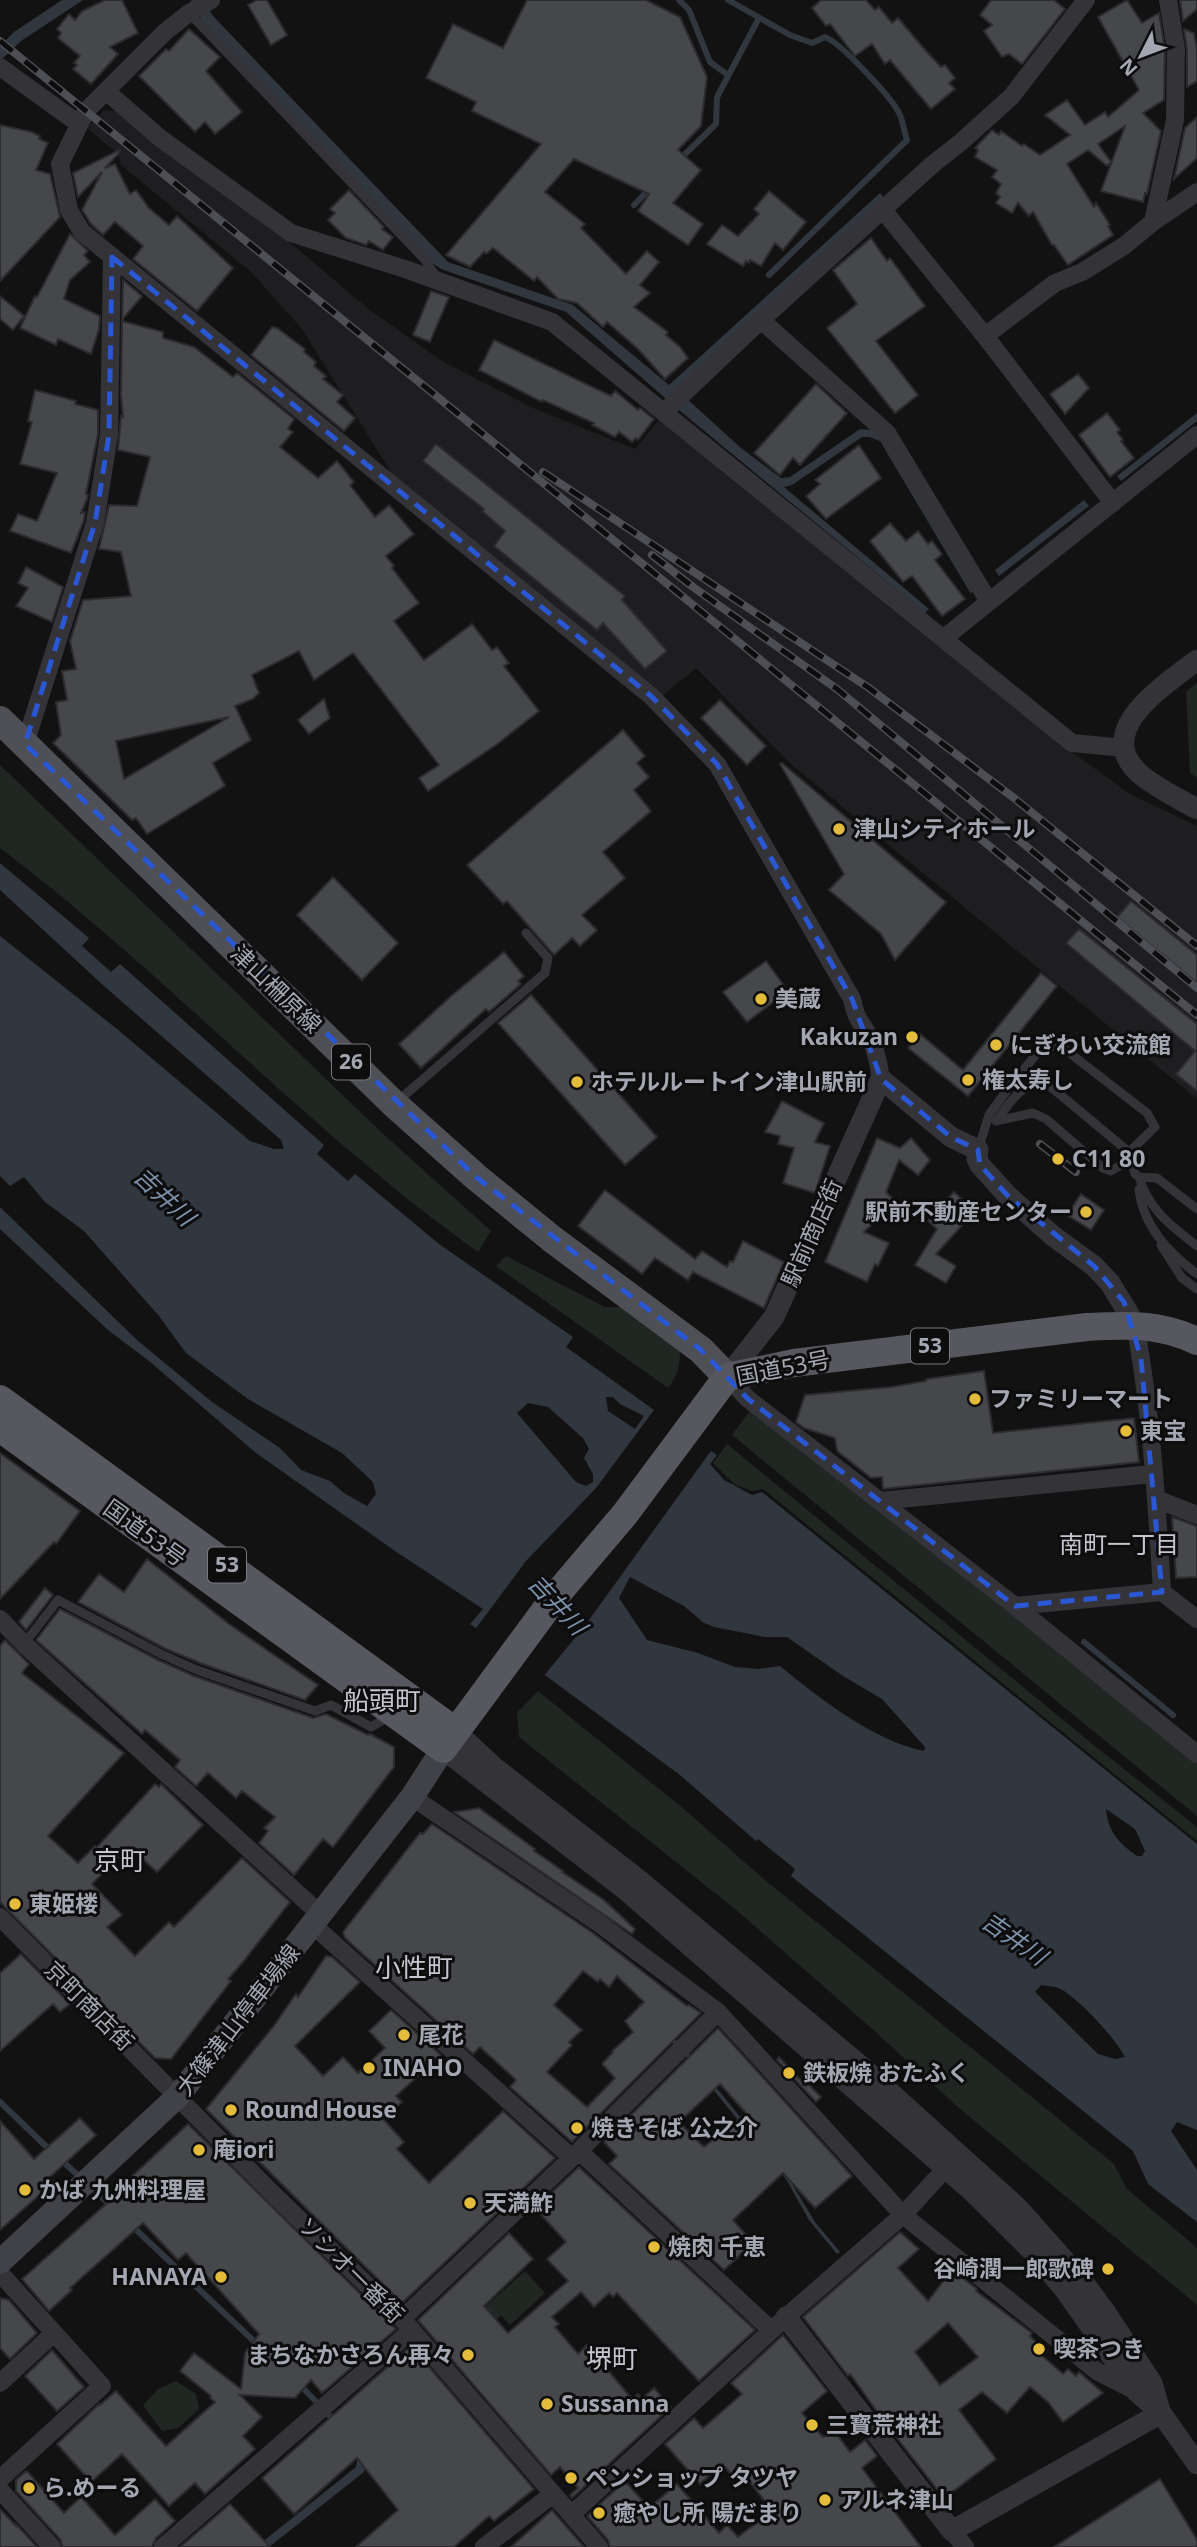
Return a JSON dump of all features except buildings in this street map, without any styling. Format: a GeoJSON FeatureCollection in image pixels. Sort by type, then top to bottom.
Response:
{"type":"FeatureCollection","features":[{"type":"Feature","properties":{"kind":"highway","name":"国道53号"},"geometry":{"type":"LineString","coordinates":[[454,1734],[558,1593],[625,1514],[724,1381],[794,1363],[1087,1327],[1135,1324],[1179,1333],[1197,1341]]}},
{"type":"Feature","properties":{"kind":"highway","name":"国道53号"},"geometry":{"type":"LineString","coordinates":[[0,1398],[454,1734]]}},
{"type":"Feature","properties":{"kind":"highway","name":"国道53号"},"geometry":{"type":"LineString","coordinates":[[0,1428],[395,1712],[454,1734]]}},
{"type":"Feature","properties":{"kind":"main road","name":"津山柵原線"},"geometry":{"type":"LineString","coordinates":[[0,720],[394,1104],[552,1240],[701,1350],[724,1381]]}},
{"type":"Feature","properties":{"kind":"main road","name":"大篠津山停車場線"},"geometry":{"type":"LineString","coordinates":[[0,2262],[178,2096],[412,1797],[454,1734]]}},
{"type":"Feature","properties":{"kind":"street"},"geometry":{"type":"LineString","coordinates":[[211,0],[165,32],[86,111],[60,164],[69,210],[82,232],[652,696],[717,764],[852,999],[856,1018],[871,1040],[877,1056],[881,1079],[951,1137],[980,1144],[977,1159],[987,1173],[1017,1204],[1106,1278],[1124,1302],[1135,1324],[1141,1358],[1156,1499],[1162,1592]]}},
{"type":"Feature","properties":{"kind":"street"},"geometry":{"type":"LineString","coordinates":[[664,412],[883,209],[1011,97],[1086,0]]}},
{"type":"Feature","properties":{"kind":"street"},"geometry":{"type":"LineString","coordinates":[[1153,222],[1175,120],[1176,49],[1168,0]]}},
{"type":"Feature","properties":{"kind":"street"},"geometry":{"type":"LineString","coordinates":[[0,67],[79,124]]}},
{"type":"Feature","properties":{"kind":"street"},"geometry":{"type":"LineString","coordinates":[[106,91],[160,138],[291,233],[552,322],[1072,743],[1124,748]]}},
{"type":"Feature","properties":{"kind":"street"},"geometry":{"type":"LineString","coordinates":[[985,337],[1055,283],[1082,272],[1124,246],[1153,222],[1197,194]]}},
{"type":"Feature","properties":{"kind":"street"},"geometry":{"type":"LineString","coordinates":[[883,209],[1113,503]]}},
{"type":"Feature","properties":{"kind":"street"},"geometry":{"type":"LineString","coordinates":[[25,744],[93,531],[109,435],[112,257]]}},
{"type":"Feature","properties":{"kind":"street"},"geometry":{"type":"LineString","coordinates":[[761,320],[887,433],[989,602]]}},
{"type":"Feature","properties":{"kind":"street"},"geometry":{"type":"LineString","coordinates":[[944,638],[1197,435]]}},
{"type":"Feature","properties":{"kind":"street"},"geometry":{"type":"LineString","coordinates":[[1197,660],[1139,707],[1125,730],[1124,748],[1127,757],[1141,774],[1197,809]]}},
{"type":"Feature","properties":{"kind":"street","name":"駅前商店街"},"geometry":{"type":"LineString","coordinates":[[724,1381],[774,1317],[881,1079]]}},
{"type":"Feature","properties":{"kind":"street"},"geometry":{"type":"LineString","coordinates":[[724,1381],[1016,1606],[1197,1754]]}},
{"type":"Feature","properties":{"kind":"street"},"geometry":{"type":"LineString","coordinates":[[880,1501],[1152,1474]]}},
{"type":"Feature","properties":{"kind":"street"},"geometry":{"type":"LineString","coordinates":[[1156,1499],[1197,1515]]}},
{"type":"Feature","properties":{"kind":"street"},"geometry":{"type":"LineString","coordinates":[[1016,1606],[1162,1592],[1197,1619]]}},
{"type":"Feature","properties":{"kind":"street"},"geometry":{"type":"LineString","coordinates":[[0,1619],[316,1919],[575,2155],[779,2323],[867,2416],[959,2539],[1161,2413]]}},
{"type":"Feature","properties":{"kind":"street"},"geometry":{"type":"LineString","coordinates":[[454,1734],[627,1891],[1002,2219],[1032,2251],[1090,2323],[1136,2391],[1161,2413],[1194,2453]]}},
{"type":"Feature","properties":{"kind":"street"},"geometry":{"type":"LineString","coordinates":[[454,1734],[639,1880],[862,2067],[1018,2208],[1081,2279],[1106,2312],[1152,2383],[1161,2413]]}},
{"type":"Feature","properties":{"kind":"street"},"geometry":{"type":"LineString","coordinates":[[412,1797],[600,1924],[718,2012],[903,2215],[1098,2372],[1136,2391]]}},
{"type":"Feature","properties":{"kind":"street","name":"京町商店街"},"geometry":{"type":"LineString","coordinates":[[0,1917],[178,2096]]}},
{"type":"Feature","properties":{"kind":"street"},"geometry":{"type":"LineString","coordinates":[[163,2547],[407,2325],[718,2012]]}},
{"type":"Feature","properties":{"kind":"street","name":"ソシオ一番街"},"geometry":{"type":"LineString","coordinates":[[178,2096],[407,2325],[599,2547]]}},
{"type":"Feature","properties":{"kind":"street"},"geometry":{"type":"LineString","coordinates":[[571,2515],[779,2323],[903,2215],[946,2168]]}},
{"type":"Feature","properties":{"kind":"street"},"geometry":{"type":"LineString","coordinates":[[0,2273],[102,2386],[0,2479]]}},
{"type":"Feature","properties":{"kind":"street"},"geometry":{"type":"LineString","coordinates":[[0,2383],[54,2333]]}},
{"type":"Feature","properties":{"kind":"street"},"geometry":{"type":"LineString","coordinates":[[0,2490],[52,2547]]}},
{"type":"Feature","properties":{"kind":"street"},"geometry":{"type":"LineString","coordinates":[[484,2547],[553,2494]]}},
{"type":"Feature","properties":{"kind":"lane"},"geometry":{"type":"LineString","coordinates":[[189,13],[425,260],[440,282]]}},
{"type":"Feature","properties":{"kind":"lane"},"geometry":{"type":"LineString","coordinates":[[394,1104],[545,973],[548,958],[526,933]]}},
{"type":"Feature","properties":{"kind":"lane"},"geometry":{"type":"LineString","coordinates":[[980,1144],[989,1115],[1010,1086],[1039,1051],[1058,1044],[1152,1119],[1155,1127],[1129,1152],[1121,1165],[1111,1171],[1103,1168],[1046,1119],[1033,1112],[996,1121]]}},
{"type":"Feature","properties":{"kind":"lane"},"geometry":{"type":"LineString","coordinates":[[980,1144],[1021,1090],[1039,1084],[1051,1087],[1129,1152],[1145,1196],[1163,1220],[1197,1246]]}},
{"type":"Feature","properties":{"kind":"lane"},"geometry":{"type":"LineString","coordinates":[[1139,1177],[1157,1178],[1197,1209]]}},
{"type":"Feature","properties":{"kind":"lane"},"geometry":{"type":"LineString","coordinates":[[1139,1177],[1143,1212],[1150,1228],[1182,1278],[1197,1289]]}},
{"type":"Feature","properties":{"kind":"lane"},"geometry":{"type":"LineString","coordinates":[[1150,1228],[1197,1274]]}},
{"type":"Feature","properties":{"kind":"lane"},"geometry":{"type":"LineString","coordinates":[[24,1644],[58,1600],[161,1654],[198,1670],[315,1711],[331,1705],[371,1727],[395,1712]]}},
{"type":"Feature","properties":{"kind":"highlighted area"},"geometry":{"type":"Polygon","coordinates":[[[112,257],[651,696],[717,764],[852,999],[881,1079],[951,1137],[978,1150],[980,1165],[1008,1196],[1094,1266],[1124,1302],[1141,1358],[1162,1592],[1015,1606],[748,1399],[701,1350],[476,1177],[25,744],[95,523],[109,435],[112,257]]]}},
{"type":"Feature","properties":{"kind":"shaded area"},"geometry":{"type":"Polygon","coordinates":[[[104,110],[118,111],[195,174],[288,241],[370,310],[442,361],[533,408],[635,449],[662,416],[1062,745],[1130,794],[1197,826],[1197,1099],[792,765],[696,668],[662,696],[392,474],[302,329],[251,272],[121,165],[118,154],[87,128],[104,110]]]}},
{"type":"Feature","properties":{"kind":"shaded area"},"geometry":{"type":"Polygon","coordinates":[[[1197,683],[1197,778],[1190,773],[1186,692],[1197,683]]]}},
{"type":"Feature","properties":{"kind":"shaded area"},"geometry":{"type":"Polygon","coordinates":[[[0,765],[381,1132],[491,1231],[478,1252],[355,1156],[121,947],[0,848],[0,765]]]}},
{"type":"Feature","properties":{"kind":"shaded area"},"geometry":{"type":"Polygon","coordinates":[[[506,1256],[605,1307],[621,1307],[680,1350],[678,1370],[668,1388],[496,1266],[506,1256]]]}},
{"type":"Feature","properties":{"kind":"shaded area"},"geometry":{"type":"Polygon","coordinates":[[[752,1408],[825,1463],[1197,1762],[1197,1816],[732,1435],[752,1408]]]}},
{"type":"Feature","properties":{"kind":"shaded area"},"geometry":{"type":"Polygon","coordinates":[[[727,1444],[1197,1827],[1197,1841],[763,1489],[752,1491],[734,1484],[713,1463],[727,1444]]]}},
{"type":"Feature","properties":{"kind":"shaded area"},"geometry":{"type":"Polygon","coordinates":[[[538,1691],[685,1810],[766,1881],[1114,2164],[1127,2189],[1197,2248],[1197,2305],[959,2108],[735,1909],[519,1737],[517,1713],[538,1691]]]}},
{"type":"Feature","properties":{"kind":"shaded area"},"geometry":{"type":"Polygon","coordinates":[[[525,2271],[545,2293],[510,2325],[501,2315],[456,2356],[445,2343],[525,2271]]]}},
{"type":"Feature","properties":{"kind":"shaded area"},"geometry":{"type":"Polygon","coordinates":[[[176,2381],[196,2394],[199,2409],[178,2428],[162,2431],[143,2405],[158,2389],[176,2381]]]}},
{"type":"Feature","properties":{"kind":"water"},"geometry":{"type":"Polygon","coordinates":[[[62,0],[83,0],[21,41],[0,61],[0,46],[14,32],[62,0]]]}},
{"type":"Feature","properties":{"kind":"water"},"geometry":{"type":"Polygon","coordinates":[[[191,0],[203,0],[213,16],[448,262],[573,305],[669,385],[880,193],[884,198],[676,389],[741,448],[781,478],[790,477],[860,429],[885,435],[975,584],[971,594],[880,441],[862,437],[792,485],[784,487],[929,609],[925,613],[679,410],[566,312],[441,269],[429,261],[202,21],[191,0]]]}},
{"type":"Feature","properties":{"kind":"water"},"geometry":{"type":"Polygon","coordinates":[[[1197,413],[1197,421],[1121,481],[1117,476],[1197,413]]]}},
{"type":"Feature","properties":{"kind":"water"},"geometry":{"type":"Polygon","coordinates":[[[1084,500],[1089,506],[999,576],[995,570],[1084,500]]]}},
{"type":"Feature","properties":{"kind":"water","name":"吉井川"},"geometry":{"type":"Polygon","coordinates":[[[0,863],[89,938],[82,946],[111,972],[120,964],[324,1145],[317,1154],[348,1181],[355,1174],[439,1244],[573,1337],[566,1347],[717,1455],[710,1464],[724,1480],[752,1495],[762,1492],[1197,1844],[1197,2130],[1177,2122],[1171,2131],[1197,2170],[1197,2222],[1148,2184],[1133,2151],[791,1876],[795,1869],[758,1839],[756,1841],[680,1775],[549,1678],[470,1624],[483,1609],[256,1453],[149,1361],[108,1330],[0,1229],[0,1207],[137,1340],[212,1402],[280,1448],[301,1470],[330,1481],[344,1493],[367,1506],[376,1494],[373,1482],[342,1453],[248,1399],[186,1353],[159,1316],[84,1231],[45,1202],[24,1177],[10,1186],[0,1176],[0,936],[117,1029],[250,1141],[274,1149],[284,1149],[281,1140],[104,986],[0,890],[0,863]],[[606,1397],[608,1411],[635,1429],[644,1416],[620,1404],[613,1397],[606,1397]],[[528,1403],[517,1413],[576,1482],[586,1486],[593,1482],[593,1474],[584,1458],[589,1449],[583,1438],[548,1407],[528,1403]],[[630,1577],[619,1598],[647,1640],[698,1653],[735,1667],[759,1669],[780,1666],[848,1717],[886,1738],[924,1751],[925,1747],[882,1699],[787,1637],[765,1637],[714,1627],[704,1623],[684,1606],[630,1577]],[[1106,1809],[1109,1824],[1125,1846],[1137,1856],[1142,1856],[1145,1851],[1135,1829],[1106,1809]],[[1041,1985],[1035,1992],[1098,2054],[1115,2059],[1125,2057],[1105,2029],[1075,1999],[1058,1988],[1041,1985]]]}},
{"type":"Feature","properties":{"kind":"water"},"geometry":{"type":"Polygon","coordinates":[[[640,2003],[688,2053],[729,2103],[789,2179],[815,2222],[840,2252],[837,2254],[809,2220],[786,2179],[685,2055],[637,2008],[640,2003]]]}},
{"type":"Feature","properties":{"kind":"water"},"geometry":{"type":"Polygon","coordinates":[[[358,2455],[367,2457],[364,2472],[269,2547],[256,2547],[356,2467],[358,2455]]]}},
{"type":"Feature","properties":{"kind":"pier"},"geometry":{"type":"Polygon","coordinates":[[[657,1406],[713,1448],[584,1627],[542,1678],[474,1631],[526,1561],[596,1488],[657,1406]]]}},
{"type":"Feature","properties":{"kind":"waterway"},"geometry":{"type":"LineString","coordinates":[[679,0],[689,10],[710,62],[728,75]]}},
{"type":"Feature","properties":{"kind":"waterway"},"geometry":{"type":"LineString","coordinates":[[728,0],[790,35],[812,43],[825,37],[832,41],[865,71],[887,96],[900,116],[907,140],[769,275]]}},
{"type":"Feature","properties":{"kind":"waterway"},"geometry":{"type":"LineString","coordinates":[[678,161],[716,124],[717,97],[759,18]]}},
{"type":"Feature","properties":{"kind":"waterway"},"geometry":{"type":"LineString","coordinates":[[634,205],[650,188]]}},
{"type":"Feature","properties":{"kind":"waterway"},"geometry":{"type":"LineString","coordinates":[[1084,1642],[1173,1715]]}},
{"type":"Feature","properties":{"kind":"waterway"},"geometry":{"type":"LineString","coordinates":[[0,2102],[51,2151]]}},
{"type":"Feature","properties":{"kind":"waterway"},"geometry":{"type":"LineString","coordinates":[[59,2158],[82,2179]]}},
{"type":"Feature","properties":{"kind":"waterway"},"geometry":{"type":"LineString","coordinates":[[90,2186],[113,2208]]}},
{"type":"Feature","properties":{"kind":"waterway"},"geometry":{"type":"LineString","coordinates":[[131,2225],[258,2345]]}},
{"type":"Feature","properties":{"kind":"waterway"},"geometry":{"type":"LineString","coordinates":[[299,2384],[335,2421]]}},
{"type":"Feature","properties":{"kind":"railway"},"geometry":{"type":"LineString","coordinates":[[0,41],[1197,1015]]}},
{"type":"Feature","properties":{"kind":"railway"},"geometry":{"type":"LineString","coordinates":[[543,472],[869,688],[1014,798],[1197,946]]}},
{"type":"Feature","properties":{"kind":"railway"},"geometry":{"type":"LineString","coordinates":[[652,555],[837,689],[1197,988]]}},
{"type":"Feature","properties":{"kind":"railway"},"geometry":{"type":"LineString","coordinates":[[1040,1144],[1076,1172]]}},
{"type":"Feature","properties":{"kind":"place","name":"津山シティホール"},"geometry":{"type":"Point","coordinates":[839,829]}},
{"type":"Feature","properties":{"kind":"place","name":"美蔵"},"geometry":{"type":"Point","coordinates":[761,999]}},
{"type":"Feature","properties":{"kind":"place","name":"Kakuzan"},"geometry":{"type":"Point","coordinates":[912,1037]}},
{"type":"Feature","properties":{"kind":"place","name":"にぎわい交流館"},"geometry":{"type":"Point","coordinates":[996,1045]}},
{"type":"Feature","properties":{"kind":"place","name":"権太寿し"},"geometry":{"type":"Point","coordinates":[968,1080]}},
{"type":"Feature","properties":{"kind":"place","name":"ホテルルートイン津山駅前"},"geometry":{"type":"Point","coordinates":[577,1082]}},
{"type":"Feature","properties":{"kind":"place","name":"C11 80"},"geometry":{"type":"Point","coordinates":[1058,1159]}},
{"type":"Feature","properties":{"kind":"place","name":"駅前不動産センター"},"geometry":{"type":"Point","coordinates":[1086,1212]}},
{"type":"Feature","properties":{"kind":"place","name":"ファミリーマート"},"geometry":{"type":"Point","coordinates":[975,1399]}},
{"type":"Feature","properties":{"kind":"place","name":"東宝"},"geometry":{"type":"Point","coordinates":[1126,1431]}},
{"type":"Feature","properties":{"kind":"place","name":"東姫楼"},"geometry":{"type":"Point","coordinates":[15,1904]}},
{"type":"Feature","properties":{"kind":"place","name":"尾花"},"geometry":{"type":"Point","coordinates":[404,2035]}},
{"type":"Feature","properties":{"kind":"place","name":"INAHO"},"geometry":{"type":"Point","coordinates":[369,2068]}},
{"type":"Feature","properties":{"kind":"place","name":"鉄板焼 おたふく"},"geometry":{"type":"Point","coordinates":[789,2073]}},
{"type":"Feature","properties":{"kind":"place","name":"Round House"},"geometry":{"type":"Point","coordinates":[231,2110]}},
{"type":"Feature","properties":{"kind":"place","name":"焼きそば 公之介"},"geometry":{"type":"Point","coordinates":[577,2128]}},
{"type":"Feature","properties":{"kind":"place","name":"庵iori"},"geometry":{"type":"Point","coordinates":[199,2150]}},
{"type":"Feature","properties":{"kind":"place","name":"かば 九州料理屋"},"geometry":{"type":"Point","coordinates":[25,2190]}},
{"type":"Feature","properties":{"kind":"place","name":"天満鮓"},"geometry":{"type":"Point","coordinates":[470,2203]}},
{"type":"Feature","properties":{"kind":"place","name":"焼肉 千恵"},"geometry":{"type":"Point","coordinates":[654,2247]}},
{"type":"Feature","properties":{"kind":"place","name":"谷崎潤一郎歌碑"},"geometry":{"type":"Point","coordinates":[1108,2269]}},
{"type":"Feature","properties":{"kind":"place","name":"HANAYA"},"geometry":{"type":"Point","coordinates":[221,2277]}},
{"type":"Feature","properties":{"kind":"place","name":"喫茶つき"},"geometry":{"type":"Point","coordinates":[1039,2349]}},
{"type":"Feature","properties":{"kind":"place","name":"まちなかさろん再々"},"geometry":{"type":"Point","coordinates":[468,2355]}},
{"type":"Feature","properties":{"kind":"place","name":"Sussanna"},"geometry":{"type":"Point","coordinates":[547,2404]}},
{"type":"Feature","properties":{"kind":"place","name":"三寳荒神社"},"geometry":{"type":"Point","coordinates":[812,2425]}},
{"type":"Feature","properties":{"kind":"place","name":"ペンショップ タツヤ"},"geometry":{"type":"Point","coordinates":[571,2478]}},
{"type":"Feature","properties":{"kind":"place","name":"ら.めーる"},"geometry":{"type":"Point","coordinates":[29,2488]}},
{"type":"Feature","properties":{"kind":"place","name":"アルネ津山"},"geometry":{"type":"Point","coordinates":[825,2500]}},
{"type":"Feature","properties":{"kind":"place","name":"癒やし所 陽だまり"},"geometry":{"type":"Point","coordinates":[599,2513]}},
{"type":"Feature","properties":{"kind":"district","name":"南町一丁目"},"geometry":{"type":"Point","coordinates":[1119,1545]}},
{"type":"Feature","properties":{"kind":"district","name":"船頭町"},"geometry":{"type":"Point","coordinates":[382,1701]}},
{"type":"Feature","properties":{"kind":"district","name":"京町"},"geometry":{"type":"Point","coordinates":[120,1861]}},
{"type":"Feature","properties":{"kind":"district","name":"小性町"},"geometry":{"type":"Point","coordinates":[414,1968]}},
{"type":"Feature","properties":{"kind":"district","name":"堺町"},"geometry":{"type":"Point","coordinates":[612,2359]}}]}
